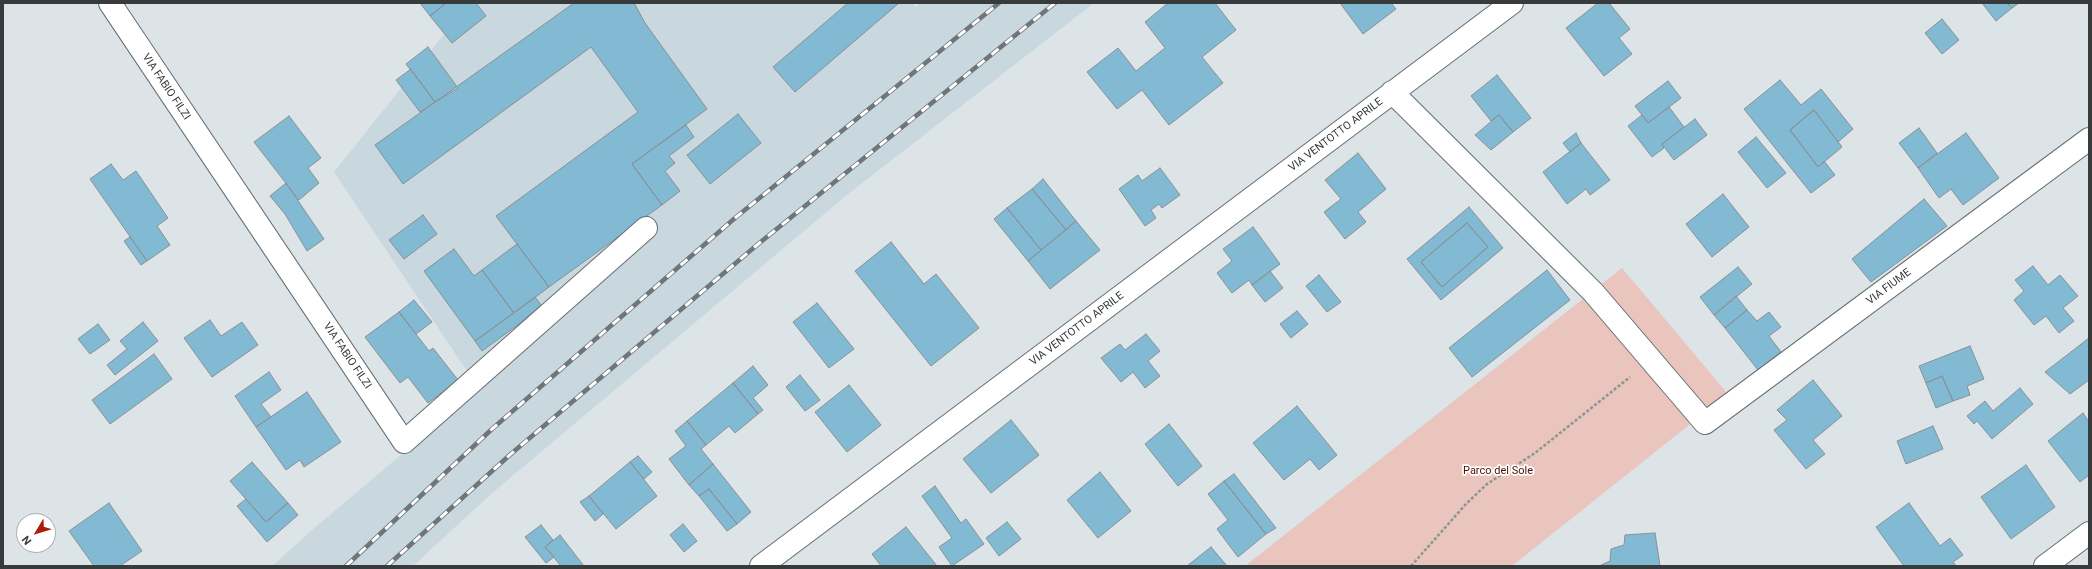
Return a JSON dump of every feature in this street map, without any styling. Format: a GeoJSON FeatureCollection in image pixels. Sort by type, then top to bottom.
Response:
{"type":"FeatureCollection","features":[{"type":"Feature","properties":{"kind":"street","name":"VIA FABIO FILZI"},"geometry":{"type":"LineString","coordinates":[[110,3],[404,442],[646,228]]}},
{"type":"Feature","properties":{"kind":"street","name":"VIA VENTOTTO APRILE"},"geometry":{"type":"LineString","coordinates":[[761,566],[1512,3]]}},
{"type":"Feature","properties":{"kind":"street","name":"VIA VENTOTTO APRILE"},"geometry":{"type":"LineString","coordinates":[[1392,92],[1593,292],[1651,360],[1693,406]]}},
{"type":"Feature","properties":{"kind":"street","name":"VIA FIUME"},"geometry":{"type":"LineString","coordinates":[[1693,406],[1705,423],[2089,138]]}},
{"type":"Feature","properties":{"kind":"street"},"geometry":{"type":"LineString","coordinates":[[2045,566],[2089,533]]}},
{"type":"Feature","properties":{"kind":"path"},"geometry":{"type":"LineString","coordinates":[[1411,566],[1466,504],[1487,484],[1535,453],[1651,360]]}},
{"type":"Feature","properties":{"kind":"shaded area"},"geometry":{"type":"Polygon","coordinates":[[[469,3],[913,3],[916,7],[920,3],[1094,3],[848,194],[491,494],[413,566],[272,566],[312,530],[479,389],[334,172],[469,3]]]}},
{"type":"Feature","properties":{"kind":"green space","name":"Parco del Sole"},"geometry":{"type":"Polygon","coordinates":[[[1622,268],[1728,394],[1512,566],[1245,566],[1622,268]]]}},
{"type":"Feature","properties":{"kind":"building"},"geometry":{"type":"Polygon","coordinates":[[[420,3],[446,3],[430,16],[420,3]]]}},
{"type":"Feature","properties":{"kind":"building"},"geometry":{"type":"Polygon","coordinates":[[[446,3],[476,3],[486,16],[452,43],[430,16],[446,3]]]}},
{"type":"Feature","properties":{"kind":"building"},"geometry":{"type":"Polygon","coordinates":[[[574,3],[634,3],[645,23],[707,109],[632,164],[662,205],[549,287],[496,216],[638,112],[591,47],[403,184],[375,145],[574,3]]]}},
{"type":"Feature","properties":{"kind":"building"},"geometry":{"type":"Polygon","coordinates":[[[848,3],[899,3],[795,92],[773,67],[848,3]]]}},
{"type":"Feature","properties":{"kind":"building"},"geometry":{"type":"Polygon","coordinates":[[[1168,3],[1215,3],[1236,30],[1202,57],[1223,83],[1169,125],[1142,90],[1117,109],[1087,72],[1118,48],[1136,71],[1165,48],[1145,22],[1168,3]]]}},
{"type":"Feature","properties":{"kind":"building"},"geometry":{"type":"Polygon","coordinates":[[[1340,3],[1391,3],[1396,9],[1363,34],[1340,3]]]}},
{"type":"Feature","properties":{"kind":"building"},"geometry":{"type":"Polygon","coordinates":[[[1598,3],[1609,3],[1630,29],[1619,38],[1632,54],[1604,76],[1566,28],[1598,3]]]}},
{"type":"Feature","properties":{"kind":"building"},"geometry":{"type":"Polygon","coordinates":[[[1982,3],[2007,3],[2012,8],[1996,21],[1982,3]]]}},
{"type":"Feature","properties":{"kind":"building"},"geometry":{"type":"Polygon","coordinates":[[[2007,3],[2019,3],[2012,8],[2007,3]]]}},
{"type":"Feature","properties":{"kind":"building"},"geometry":{"type":"Polygon","coordinates":[[[1942,19],[1959,40],[1942,54],[1925,33],[1942,19]]]}},
{"type":"Feature","properties":{"kind":"building"},"geometry":{"type":"Polygon","coordinates":[[[428,47],[458,88],[435,102],[406,64],[428,47]]]}},
{"type":"Feature","properties":{"kind":"building"},"geometry":{"type":"Polygon","coordinates":[[[411,69],[435,102],[420,112],[396,80],[411,69]]]}},
{"type":"Feature","properties":{"kind":"building"},"geometry":{"type":"Polygon","coordinates":[[[1497,75],[1531,118],[1513,132],[1499,115],[1491,121],[1471,96],[1497,75]]]}},
{"type":"Feature","properties":{"kind":"building"},"geometry":{"type":"Polygon","coordinates":[[[1780,80],[1801,105],[1821,89],[1853,129],[1838,142],[1814,110],[1790,130],[1818,167],[1824,161],[1835,175],[1811,193],[1744,109],[1780,80]]]}},
{"type":"Feature","properties":{"kind":"building"},"geometry":{"type":"Polygon","coordinates":[[[1668,81],[1681,98],[1648,123],[1635,106],[1668,81]]]}},
{"type":"Feature","properties":{"kind":"building"},"geometry":{"type":"Polygon","coordinates":[[[1669,107],[1684,127],[1662,144],[1664,148],[1652,157],[1628,126],[1642,115],[1648,123],[1669,107]]]}},
{"type":"Feature","properties":{"kind":"building"},"geometry":{"type":"Polygon","coordinates":[[[1814,110],[1842,147],[1818,167],[1790,130],[1814,110]]]}},
{"type":"Feature","properties":{"kind":"building"},"geometry":{"type":"Polygon","coordinates":[[[738,114],[761,143],[710,184],[687,155],[738,114]]]}},
{"type":"Feature","properties":{"kind":"building"},"geometry":{"type":"Polygon","coordinates":[[[1499,115],[1513,132],[1491,150],[1475,135],[1499,115]]]}},
{"type":"Feature","properties":{"kind":"building"},"geometry":{"type":"Polygon","coordinates":[[[289,116],[321,158],[308,168],[319,183],[299,200],[254,142],[289,116]]]}},
{"type":"Feature","properties":{"kind":"building"},"geometry":{"type":"Polygon","coordinates":[[[1695,119],[1707,135],[1674,160],[1662,144],[1695,119]]]}},
{"type":"Feature","properties":{"kind":"building"},"geometry":{"type":"Polygon","coordinates":[[[686,125],[694,137],[669,156],[675,163],[665,171],[680,191],[662,205],[632,164],[686,125]]]}},
{"type":"Feature","properties":{"kind":"building"},"geometry":{"type":"Polygon","coordinates":[[[1919,128],[1937,153],[1918,168],[1899,143],[1919,128]]]}},
{"type":"Feature","properties":{"kind":"building"},"geometry":{"type":"Polygon","coordinates":[[[1576,133],[1581,143],[1570,152],[1563,143],[1576,133]]]}},
{"type":"Feature","properties":{"kind":"building"},"geometry":{"type":"Polygon","coordinates":[[[1966,133],[1999,178],[1963,205],[1951,189],[1939,198],[1918,168],[1966,133]]]}},
{"type":"Feature","properties":{"kind":"building"},"geometry":{"type":"Polygon","coordinates":[[[1756,137],[1786,173],[1767,188],[1738,152],[1756,137]]]}},
{"type":"Feature","properties":{"kind":"building"},"geometry":{"type":"Polygon","coordinates":[[[1581,143],[1610,180],[1590,195],[1586,189],[1567,204],[1543,172],[1581,143]]]}},
{"type":"Feature","properties":{"kind":"building"},"geometry":{"type":"Polygon","coordinates":[[[1358,153],[1386,189],[1358,212],[1366,222],[1345,239],[1324,212],[1341,199],[1325,180],[1358,153]]]}},
{"type":"Feature","properties":{"kind":"building"},"geometry":{"type":"Polygon","coordinates":[[[111,164],[123,180],[136,171],[168,218],[157,226],[170,245],[147,261],[90,179],[111,164]]]}},
{"type":"Feature","properties":{"kind":"building"},"geometry":{"type":"Polygon","coordinates":[[[1160,168],[1180,195],[1162,208],[1159,204],[1151,210],[1156,218],[1145,226],[1119,189],[1138,175],[1142,181],[1160,168]]]}},
{"type":"Feature","properties":{"kind":"building"},"geometry":{"type":"Polygon","coordinates":[[[1043,179],[1076,221],[1066,230],[1032,189],[1043,179]]]}},
{"type":"Feature","properties":{"kind":"building"},"geometry":{"type":"Polygon","coordinates":[[[286,183],[324,239],[307,251],[285,214],[270,196],[286,183]]]}},
{"type":"Feature","properties":{"kind":"building"},"geometry":{"type":"Polygon","coordinates":[[[1032,189],[1066,230],[1041,250],[1007,208],[1032,189]]]}},
{"type":"Feature","properties":{"kind":"building"},"geometry":{"type":"Polygon","coordinates":[[[1723,194],[1749,227],[1712,257],[1686,224],[1723,194]]]}},
{"type":"Feature","properties":{"kind":"building"},"geometry":{"type":"Polygon","coordinates":[[[1924,199],[1947,226],[1871,282],[1852,259],[1924,199]]]}},
{"type":"Feature","properties":{"kind":"building"},"geometry":{"type":"Polygon","coordinates":[[[1469,207],[1503,248],[1441,300],[1407,259],[1469,207]],[[1467,223],[1421,262],[1442,287],[1488,247],[1467,223]]]}},
{"type":"Feature","properties":{"kind":"building"},"geometry":{"type":"Polygon","coordinates":[[[1007,208],[1041,250],[1028,261],[994,219],[1007,208]]]}},
{"type":"Feature","properties":{"kind":"building"},"geometry":{"type":"Polygon","coordinates":[[[423,215],[437,234],[404,259],[389,240],[423,215]]]}},
{"type":"Feature","properties":{"kind":"building"},"geometry":{"type":"Polygon","coordinates":[[[1076,221],[1100,250],[1050,289],[1028,261],[1076,221]]]}},
{"type":"Feature","properties":{"kind":"building"},"geometry":{"type":"Polygon","coordinates":[[[1467,223],[1488,247],[1442,287],[1421,262],[1467,223]]]}},
{"type":"Feature","properties":{"kind":"building"},"geometry":{"type":"Polygon","coordinates":[[[1253,227],[1280,264],[1252,285],[1249,280],[1232,293],[1217,273],[1232,261],[1223,249],[1253,227]]]}},
{"type":"Feature","properties":{"kind":"building"},"geometry":{"type":"Polygon","coordinates":[[[130,237],[147,261],[141,265],[124,241],[130,237]]]}},
{"type":"Feature","properties":{"kind":"building"},"geometry":{"type":"Polygon","coordinates":[[[891,242],[924,284],[936,274],[979,328],[931,366],[855,271],[891,242]]]}},
{"type":"Feature","properties":{"kind":"building"},"geometry":{"type":"Polygon","coordinates":[[[517,244],[549,287],[514,313],[482,270],[517,244]]]}},
{"type":"Feature","properties":{"kind":"building"},"geometry":{"type":"Polygon","coordinates":[[[454,249],[474,276],[482,270],[514,313],[475,341],[424,271],[454,249]]]}},
{"type":"Feature","properties":{"kind":"building"},"geometry":{"type":"Polygon","coordinates":[[[2033,266],[2048,285],[2060,275],[2078,296],[2063,308],[2074,321],[2059,333],[2046,316],[2034,325],[2014,300],[2024,291],[2015,280],[2033,266]]]}},
{"type":"Feature","properties":{"kind":"building"},"geometry":{"type":"Polygon","coordinates":[[[1738,267],[1752,284],[1714,315],[1700,297],[1738,267]]]}},
{"type":"Feature","properties":{"kind":"building"},"geometry":{"type":"Polygon","coordinates":[[[1547,270],[1570,300],[1472,377],[1449,348],[1547,270]]]}},
{"type":"Feature","properties":{"kind":"building"},"geometry":{"type":"Polygon","coordinates":[[[1270,271],[1283,288],[1265,302],[1252,285],[1270,271]]]}},
{"type":"Feature","properties":{"kind":"building"},"geometry":{"type":"Polygon","coordinates":[[[1319,275],[1341,302],[1327,312],[1306,286],[1319,275]]]}},
{"type":"Feature","properties":{"kind":"building"},"geometry":{"type":"Polygon","coordinates":[[[1736,296],[1747,310],[1725,328],[1714,315],[1736,296]]]}},
{"type":"Feature","properties":{"kind":"building"},"geometry":{"type":"Polygon","coordinates":[[[535,297],[541,305],[519,324],[482,351],[475,341],[535,297]]]}},
{"type":"Feature","properties":{"kind":"building"},"geometry":{"type":"Polygon","coordinates":[[[414,300],[432,322],[416,334],[399,312],[414,300]]]}},
{"type":"Feature","properties":{"kind":"building"},"geometry":{"type":"Polygon","coordinates":[[[817,303],[854,349],[829,368],[793,322],[817,303]]]}},
{"type":"Feature","properties":{"kind":"building"},"geometry":{"type":"Polygon","coordinates":[[[1747,310],[1757,321],[1769,312],[1781,327],[1769,336],[1781,352],[1758,370],[1725,328],[1747,310]]]}},
{"type":"Feature","properties":{"kind":"building"},"geometry":{"type":"Polygon","coordinates":[[[1297,311],[1308,324],[1291,338],[1280,324],[1297,311]]]}},
{"type":"Feature","properties":{"kind":"building"},"geometry":{"type":"Polygon","coordinates":[[[399,312],[429,351],[433,348],[458,380],[428,403],[408,377],[400,383],[365,337],[399,312]]]}},
{"type":"Feature","properties":{"kind":"building"},"geometry":{"type":"Polygon","coordinates":[[[210,320],[221,336],[242,322],[258,345],[212,377],[184,338],[210,320]]]}},
{"type":"Feature","properties":{"kind":"building"},"geometry":{"type":"Polygon","coordinates":[[[143,322],[158,341],[115,375],[107,365],[127,349],[120,341],[143,322]]]}},
{"type":"Feature","properties":{"kind":"building"},"geometry":{"type":"Polygon","coordinates":[[[98,324],[110,340],[90,354],[78,339],[98,324]]]}},
{"type":"Feature","properties":{"kind":"building"},"geometry":{"type":"Polygon","coordinates":[[[1146,334],[1160,351],[1148,361],[1160,376],[1145,388],[1133,372],[1121,382],[1101,358],[1120,344],[1125,350],[1146,334]]]}},
{"type":"Feature","properties":{"kind":"building"},"geometry":{"type":"Polygon","coordinates":[[[2089,338],[2089,380],[2070,394],[2045,372],[2089,338]]]}},
{"type":"Feature","properties":{"kind":"building"},"geometry":{"type":"Polygon","coordinates":[[[1970,346],[1984,379],[1967,386],[1970,395],[1953,401],[1942,376],[1926,383],[1919,366],[1970,346]]]}},
{"type":"Feature","properties":{"kind":"building"},"geometry":{"type":"Polygon","coordinates":[[[154,354],[172,379],[110,424],[92,400],[154,354]]]}},
{"type":"Feature","properties":{"kind":"building"},"geometry":{"type":"Polygon","coordinates":[[[753,366],[768,385],[753,398],[763,410],[758,414],[733,383],[753,366]]]}},
{"type":"Feature","properties":{"kind":"building"},"geometry":{"type":"Polygon","coordinates":[[[269,372],[281,390],[261,404],[271,417],[256,427],[235,396],[269,372]]]}},
{"type":"Feature","properties":{"kind":"building"},"geometry":{"type":"Polygon","coordinates":[[[800,375],[820,400],[805,411],[786,387],[800,375]]]}},
{"type":"Feature","properties":{"kind":"building"},"geometry":{"type":"Polygon","coordinates":[[[1942,376],[1953,401],[1936,408],[1926,383],[1942,376]]]}},
{"type":"Feature","properties":{"kind":"building"},"geometry":{"type":"Polygon","coordinates":[[[1813,380],[1842,416],[1813,440],[1825,454],[1806,469],[1774,430],[1787,420],[1777,410],[1813,380]]]}},
{"type":"Feature","properties":{"kind":"building"},"geometry":{"type":"Polygon","coordinates":[[[733,383],[758,414],[735,433],[729,426],[706,445],[687,421],[733,383]]]}},
{"type":"Feature","properties":{"kind":"building"},"geometry":{"type":"Polygon","coordinates":[[[849,385],[881,425],[847,452],[815,412],[849,385]]]}},
{"type":"Feature","properties":{"kind":"building"},"geometry":{"type":"Polygon","coordinates":[[[2020,388],[2033,404],[1992,439],[1977,421],[1974,424],[1967,416],[1985,401],[1993,411],[2020,388]]]}},
{"type":"Feature","properties":{"kind":"building"},"geometry":{"type":"Polygon","coordinates":[[[307,392],[341,442],[304,467],[300,460],[286,470],[256,427],[307,392]]]}},
{"type":"Feature","properties":{"kind":"building"},"geometry":{"type":"Polygon","coordinates":[[[1297,406],[1337,455],[1319,470],[1310,459],[1284,480],[1253,443],[1297,406]]]}},
{"type":"Feature","properties":{"kind":"building"},"geometry":{"type":"Polygon","coordinates":[[[2083,413],[2089,422],[2089,475],[2080,482],[2048,441],[2083,413]]]}},
{"type":"Feature","properties":{"kind":"building"},"geometry":{"type":"Polygon","coordinates":[[[1011,420],[1039,455],[991,493],[963,459],[1011,420]]]}},
{"type":"Feature","properties":{"kind":"building"},"geometry":{"type":"Polygon","coordinates":[[[687,421],[706,445],[701,449],[713,464],[689,485],[669,459],[686,446],[675,431],[687,421]]]}},
{"type":"Feature","properties":{"kind":"building"},"geometry":{"type":"Polygon","coordinates":[[[1169,424],[1202,466],[1178,486],[1145,444],[1169,424]]]}},
{"type":"Feature","properties":{"kind":"building"},"geometry":{"type":"Polygon","coordinates":[[[1933,426],[1943,449],[1906,464],[1897,441],[1933,426]]]}},
{"type":"Feature","properties":{"kind":"building"},"geometry":{"type":"Polygon","coordinates":[[[638,456],[652,472],[644,479],[630,462],[638,456]]]}},
{"type":"Feature","properties":{"kind":"building"},"geometry":{"type":"Polygon","coordinates":[[[252,462],[288,503],[266,522],[230,481],[252,462]]]}},
{"type":"Feature","properties":{"kind":"building"},"geometry":{"type":"Polygon","coordinates":[[[630,462],[657,496],[616,529],[589,496],[630,462]]]}},
{"type":"Feature","properties":{"kind":"building"},"geometry":{"type":"Polygon","coordinates":[[[713,464],[751,512],[737,524],[709,489],[699,496],[689,485],[713,464]]]}},
{"type":"Feature","properties":{"kind":"building"},"geometry":{"type":"Polygon","coordinates":[[[2026,465],[2055,507],[2011,539],[1981,497],[2026,465]]]}},
{"type":"Feature","properties":{"kind":"building"},"geometry":{"type":"Polygon","coordinates":[[[1100,472],[1131,511],[1098,538],[1067,500],[1100,472]]]}},
{"type":"Feature","properties":{"kind":"building"},"geometry":{"type":"Polygon","coordinates":[[[1234,474],[1276,528],[1266,534],[1224,481],[1234,474]]]}},
{"type":"Feature","properties":{"kind":"building"},"geometry":{"type":"Polygon","coordinates":[[[1224,481],[1266,534],[1238,557],[1217,529],[1228,520],[1208,494],[1224,481]]]}},
{"type":"Feature","properties":{"kind":"building"},"geometry":{"type":"Polygon","coordinates":[[[935,486],[961,523],[966,519],[984,544],[952,566],[939,547],[952,538],[922,496],[935,486]]]}},
{"type":"Feature","properties":{"kind":"building"},"geometry":{"type":"Polygon","coordinates":[[[709,489],[737,524],[727,531],[699,496],[709,489]]]}},
{"type":"Feature","properties":{"kind":"building"},"geometry":{"type":"Polygon","coordinates":[[[589,496],[603,514],[595,521],[580,502],[589,496]]]}},
{"type":"Feature","properties":{"kind":"building"},"geometry":{"type":"Polygon","coordinates":[[[246,499],[266,522],[288,503],[298,515],[267,542],[237,506],[246,499]]]}},
{"type":"Feature","properties":{"kind":"building"},"geometry":{"type":"Polygon","coordinates":[[[109,503],[142,551],[120,566],[94,566],[69,531],[109,503]]]}},
{"type":"Feature","properties":{"kind":"building"},"geometry":{"type":"Polygon","coordinates":[[[1909,503],[1940,546],[1950,538],[1963,555],[1953,562],[1956,566],[1904,566],[1876,527],[1909,503]]]}},
{"type":"Feature","properties":{"kind":"building"},"geometry":{"type":"Polygon","coordinates":[[[1007,522],[1021,539],[999,556],[986,538],[1007,522]]]}},
{"type":"Feature","properties":{"kind":"building"},"geometry":{"type":"Polygon","coordinates":[[[683,524],[697,541],[684,552],[670,535],[683,524]]]}},
{"type":"Feature","properties":{"kind":"building"},"geometry":{"type":"Polygon","coordinates":[[[541,525],[553,540],[545,547],[554,557],[546,563],[525,537],[541,525]]]}},
{"type":"Feature","properties":{"kind":"building"},"geometry":{"type":"Polygon","coordinates":[[[906,527],[937,566],[881,566],[872,554],[906,527]]]}},
{"type":"Feature","properties":{"kind":"building"},"geometry":{"type":"Polygon","coordinates":[[[1655,533],[1660,566],[1599,566],[1610,561],[1611,549],[1624,545],[1625,535],[1655,533]]]}},
{"type":"Feature","properties":{"kind":"building"},"geometry":{"type":"Polygon","coordinates":[[[560,535],[584,566],[561,566],[545,547],[560,535]]]}},
{"type":"Feature","properties":{"kind":"building"},"geometry":{"type":"Polygon","coordinates":[[[1211,547],[1227,566],[1187,566],[1211,547]]]}},
{"type":"Feature","properties":{"kind":"railway"},"geometry":{"type":"LineString","coordinates":[[346,566],[492,429],[735,218],[999,3]]}},
{"type":"Feature","properties":{"kind":"railway"},"geometry":{"type":"LineString","coordinates":[[387,566],[512,453],[757,245],[1055,3]]}}]}
